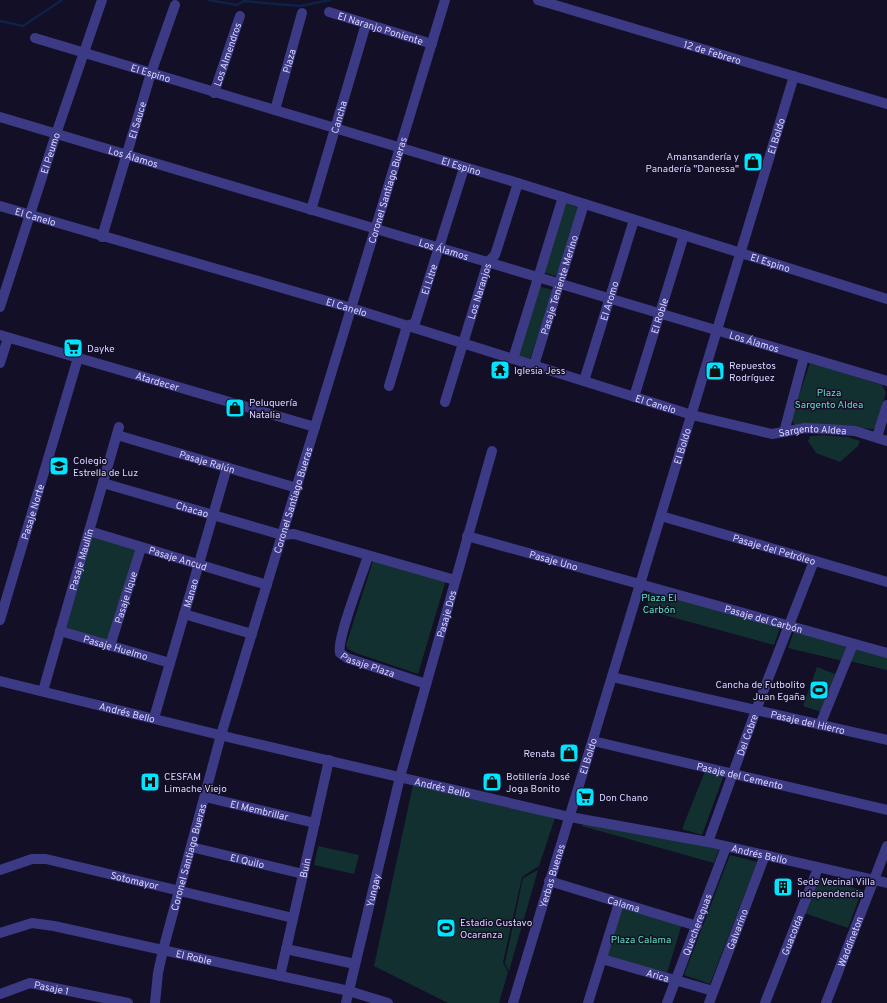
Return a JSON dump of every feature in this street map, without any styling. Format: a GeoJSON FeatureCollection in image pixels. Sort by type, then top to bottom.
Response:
{"type":"FeatureCollection","features":[{"type":"Feature","properties":{"kind":"street","name":"El Peumo"},"geometry":{"type":"LineString","coordinates":[[0,307],[56,134],[102,0]]}},
{"type":"Feature","properties":{"kind":"street","name":"Coronel Santiago Bueras"},"geometry":{"type":"LineString","coordinates":[[155,1003],[158,973],[163,950],[221,735],[445,0]]}},
{"type":"Feature","properties":{"kind":"street","name":"12 de Febrero"},"geometry":{"type":"LineString","coordinates":[[538,0],[887,104]]}},
{"type":"Feature","properties":{"kind":"street","name":"El Sauce"},"geometry":{"type":"LineString","coordinates":[[102,237],[151,73],[175,5]]}},
{"type":"Feature","properties":{"kind":"street","name":"El Naranjo Poniente"},"geometry":{"type":"LineString","coordinates":[[329,12],[432,44]]}},
{"type":"Feature","properties":{"kind":"street","name":"Plaza"},"geometry":{"type":"LineString","coordinates":[[275,110],[302,13]]}},
{"type":"Feature","properties":{"kind":"street","name":"Los Almendros"},"geometry":{"type":"LineString","coordinates":[[214,93],[240,16]]}},
{"type":"Feature","properties":{"kind":"street","name":"Cancha"},"geometry":{"type":"LineString","coordinates":[[311,210],[366,24]]}},
{"type":"Feature","properties":{"kind":"street","name":"El Espino"},"geometry":{"type":"LineString","coordinates":[[35,38],[214,93],[518,183],[887,299]]}},
{"type":"Feature","properties":{"kind":"street","name":"El Boldo"},"geometry":{"type":"LineString","coordinates":[[570,817],[794,76]]}},
{"type":"Feature","properties":{"kind":"street","name":"Los Álamos"},"geometry":{"type":"LineString","coordinates":[[0,117],[887,381]]}},
{"type":"Feature","properties":{"kind":"street","name":"El Litre"},"geometry":{"type":"LineString","coordinates":[[389,386],[407,326],[415,323],[464,168]]}},
{"type":"Feature","properties":{"kind":"street","name":"Los Naranjos"},"geometry":{"type":"LineString","coordinates":[[445,402],[488,262],[495,255],[518,183]]}},
{"type":"Feature","properties":{"kind":"street"},"geometry":{"type":"LineString","coordinates":[[513,359],[563,198]]}},
{"type":"Feature","properties":{"kind":"street","name":"Pasaje Teniente Merino"},"geometry":{"type":"LineString","coordinates":[[534,365],[584,204]]}},
{"type":"Feature","properties":{"kind":"street","name":"El Canelo"},"geometry":{"type":"LineString","coordinates":[[0,206],[29,216],[351,308],[692,415]]}},
{"type":"Feature","properties":{"kind":"street","name":"El Aromo"},"geometry":{"type":"LineString","coordinates":[[584,381],[634,220]]}},
{"type":"Feature","properties":{"kind":"street","name":"El Roble"},"geometry":{"type":"LineString","coordinates":[[634,397],[684,235]]}},
{"type":"Feature","properties":{"kind":"street"},"geometry":{"type":"LineString","coordinates":[[0,269],[10,273]]}},
{"type":"Feature","properties":{"kind":"street"},"geometry":{"type":"LineString","coordinates":[[0,363],[4,336]]}},
{"type":"Feature","properties":{"kind":"street","name":"Atardecer"},"geometry":{"type":"LineString","coordinates":[[4,336],[315,427]]}},
{"type":"Feature","properties":{"kind":"street"},"geometry":{"type":"LineString","coordinates":[[784,432],[804,356]]}},
{"type":"Feature","properties":{"kind":"street","name":"Pasaje Norte"},"geometry":{"type":"LineString","coordinates":[[0,620],[78,358]]}},
{"type":"Feature","properties":{"kind":"street"},"geometry":{"type":"LineString","coordinates":[[877,437],[887,405]]}},
{"type":"Feature","properties":{"kind":"street","name":"Sargento Aldea"},"geometry":{"type":"LineString","coordinates":[[692,415],[772,434],[805,428],[827,429],[855,432],[887,441]]}},
{"type":"Feature","properties":{"kind":"street","name":"Pasaje Ralún"},"geometry":{"type":"LineString","coordinates":[[118,431],[227,467],[297,488]]}},
{"type":"Feature","properties":{"kind":"street","name":"Pasaje Maullín"},"geometry":{"type":"LineString","coordinates":[[43,691],[118,431]]}},
{"type":"Feature","properties":{"kind":"street","name":"Pasaje Dos"},"geometry":{"type":"LineString","coordinates":[[400,777],[492,451]]}},
{"type":"Feature","properties":{"kind":"street","name":"Manao"},"geometry":{"type":"LineString","coordinates":[[154,718],[227,467]]}},
{"type":"Feature","properties":{"kind":"street","name":"Chacao"},"geometry":{"type":"LineString","coordinates":[[103,483],[282,535]]}},
{"type":"Feature","properties":{"kind":"street","name":"Pasaje del Petróleo"},"geometry":{"type":"LineString","coordinates":[[661,516],[887,582]]}},
{"type":"Feature","properties":{"kind":"street","name":"Pasaje Ancud"},"geometry":{"type":"LineString","coordinates":[[89,531],[267,585]]}},
{"type":"Feature","properties":{"kind":"street"},"geometry":{"type":"LineString","coordinates":[[282,535],[294,534],[455,580]]}},
{"type":"Feature","properties":{"kind":"street","name":"Pasaje Uno"},"geometry":{"type":"LineString","coordinates":[[467,536],[641,584]]}},
{"type":"Feature","properties":{"kind":"street","name":"Pasaje Ilque"},"geometry":{"type":"LineString","coordinates":[[110,646],[141,548]]}},
{"type":"Feature","properties":{"kind":"street","name":"Pasaje Plaza"},"geometry":{"type":"LineString","coordinates":[[368,556],[343,632],[339,646],[340,653],[346,658],[426,684]]}},
{"type":"Feature","properties":{"kind":"street","name":"Del Cobre"},"geometry":{"type":"LineString","coordinates":[[708,842],[756,710],[814,561]]}},
{"type":"Feature","properties":{"kind":"street","name":"Pasaje del Carbón"},"geometry":{"type":"LineString","coordinates":[[641,584],[887,653]]}},
{"type":"Feature","properties":{"kind":"street"},"geometry":{"type":"LineString","coordinates":[[184,614],[252,634]]}},
{"type":"Feature","properties":{"kind":"street","name":"Pasaje Huelmo"},"geometry":{"type":"LineString","coordinates":[[60,631],[170,663]]}},
{"type":"Feature","properties":{"kind":"street"},"geometry":{"type":"LineString","coordinates":[[820,725],[852,644]]}},
{"type":"Feature","properties":{"kind":"street","name":"Pasaje del Hierro"},"geometry":{"type":"LineString","coordinates":[[612,677],[887,740]]}},
{"type":"Feature","properties":{"kind":"street","name":"Andrés Bello"},"geometry":{"type":"LineString","coordinates":[[0,681],[221,735],[570,817],[708,842],[887,883]]}},
{"type":"Feature","properties":{"kind":"street","name":"Pasaje del Cemento"},"geometry":{"type":"LineString","coordinates":[[593,741],[887,810]]}},
{"type":"Feature","properties":{"kind":"street","name":"Buin"},"geometry":{"type":"LineString","coordinates":[[280,976],[329,760]]}},
{"type":"Feature","properties":{"kind":"street","name":"Yungay"},"geometry":{"type":"LineString","coordinates":[[346,1003],[400,777]]}},
{"type":"Feature","properties":{"kind":"street","name":"El Membrillar"},"geometry":{"type":"LineString","coordinates":[[204,797],[315,822]]}},
{"type":"Feature","properties":{"kind":"street","name":"Yerbas Buenas"},"geometry":{"type":"LineString","coordinates":[[513,1003],[549,881],[570,817]]}},
{"type":"Feature","properties":{"kind":"street","name":"Quechereguas"},"geometry":{"type":"LineString","coordinates":[[667,1003],[698,926],[726,846]]}},
{"type":"Feature","properties":{"kind":"street","name":"Waddineton"},"geometry":{"type":"LineString","coordinates":[[826,1003],[887,846]]}},
{"type":"Feature","properties":{"kind":"street","name":"El Quilo"},"geometry":{"type":"LineString","coordinates":[[191,847],[303,874]]}},
{"type":"Feature","properties":{"kind":"street","name":"Galvarino"},"geometry":{"type":"LineString","coordinates":[[709,1003],[765,855]]}},
{"type":"Feature","properties":{"kind":"street","name":"Sotomayor"},"geometry":{"type":"LineString","coordinates":[[0,870],[32,859],[46,859],[293,918]]}},
{"type":"Feature","properties":{"kind":"street","name":"Guacolda"},"geometry":{"type":"LineString","coordinates":[[764,1003],[818,868]]}},
{"type":"Feature","properties":{"kind":"street","name":"Calama"},"geometry":{"type":"LineString","coordinates":[[549,881],[698,926]]}},
{"type":"Feature","properties":{"kind":"street"},"geometry":{"type":"LineString","coordinates":[[588,1003],[620,903]]}},
{"type":"Feature","properties":{"kind":"street","name":"El Roble"},"geometry":{"type":"LineString","coordinates":[[0,934],[37,923],[349,991],[388,1003]]}},
{"type":"Feature","properties":{"kind":"street"},"geometry":{"type":"LineString","coordinates":[[286,949],[355,964]]}},
{"type":"Feature","properties":{"kind":"street","name":"Arica"},"geometry":{"type":"LineString","coordinates":[[602,959],[677,979],[713,991]]}},
{"type":"Feature","properties":{"kind":"street","name":"Pasaje 1"},"geometry":{"type":"LineString","coordinates":[[0,994],[30,983],[128,1003]]}},
{"type":"Feature","properties":{"kind":"green space"},"geometry":{"type":"Polygon","coordinates":[[[565,203],[581,209],[559,277],[543,272],[565,203]]]}},
{"type":"Feature","properties":{"kind":"green space"},"geometry":{"type":"Polygon","coordinates":[[[537,286],[553,290],[530,359],[514,355],[537,286]]]}},
{"type":"Feature","properties":{"kind":"green space","name":"Plaza Sargento Aldea"},"geometry":{"type":"Polygon","coordinates":[[[810,363],[882,385],[886,393],[875,429],[795,426],[791,419],[810,363]]]}},
{"type":"Feature","properties":{"kind":"green space"},"geometry":{"type":"Polygon","coordinates":[[[821,435],[848,437],[860,441],[858,446],[840,462],[816,453],[808,441],[810,436],[821,435]]]}},
{"type":"Feature","properties":{"kind":"green space"},"geometry":{"type":"Polygon","coordinates":[[[93,535],[137,549],[109,641],[66,629],[93,535]]]}},
{"type":"Feature","properties":{"kind":"green space"},"geometry":{"type":"Polygon","coordinates":[[[373,561],[446,580],[418,674],[356,653],[348,649],[346,645],[373,561]]]}},
{"type":"Feature","properties":{"kind":"green space","name":"Plaza El Carbón"},"geometry":{"type":"Polygon","coordinates":[[[651,590],[781,625],[774,645],[646,610],[651,590]]]}},
{"type":"Feature","properties":{"kind":"green space"},"geometry":{"type":"Polygon","coordinates":[[[794,631],[849,647],[843,661],[788,648],[794,631]]]}},
{"type":"Feature","properties":{"kind":"green space"},"geometry":{"type":"Polygon","coordinates":[[[855,648],[887,656],[887,670],[849,661],[855,648]]]}},
{"type":"Feature","properties":{"kind":"green space","name":"Cancha de Futbolito Juan Egaña"},"geometry":{"type":"Polygon","coordinates":[[[817,667],[835,674],[821,712],[803,706],[817,667]]]}},
{"type":"Feature","properties":{"kind":"green space"},"geometry":{"type":"Polygon","coordinates":[[[705,771],[724,775],[702,835],[682,829],[705,771]]]}},
{"type":"Feature","properties":{"kind":"green space","name":"Estadio Gustavo Ocaranza"},"geometry":{"type":"Polygon","coordinates":[[[413,785],[555,818],[539,866],[522,877],[503,962],[508,972],[499,1003],[448,1003],[374,966],[413,785]]]}},
{"type":"Feature","properties":{"kind":"green space"},"geometry":{"type":"Polygon","coordinates":[[[585,820],[719,849],[714,863],[582,826],[585,820]]]}},
{"type":"Feature","properties":{"kind":"green space"},"geometry":{"type":"Polygon","coordinates":[[[318,846],[359,855],[354,874],[314,865],[318,846]]]}},
{"type":"Feature","properties":{"kind":"green space"},"geometry":{"type":"Polygon","coordinates":[[[730,855],[757,862],[710,984],[684,975],[730,855]]]}},
{"type":"Feature","properties":{"kind":"green space"},"geometry":{"type":"Polygon","coordinates":[[[538,870],[509,971],[505,963],[523,878],[538,870]]]}},
{"type":"Feature","properties":{"kind":"green space"},"geometry":{"type":"Polygon","coordinates":[[[817,877],[862,890],[848,928],[804,913],[817,877]]]}},
{"type":"Feature","properties":{"kind":"green space","name":"Plaza Calama"},"geometry":{"type":"Polygon","coordinates":[[[621,907],[682,924],[667,973],[606,957],[621,907]]]}},
{"type":"Feature","properties":{"kind":"waterway"},"geometry":{"type":"LineString","coordinates":[[0,21],[23,26],[62,0]]}},
{"type":"Feature","properties":{"kind":"waterway"},"geometry":{"type":"LineString","coordinates":[[209,0],[237,5],[244,1],[300,6],[330,0]]}},
{"type":"Feature","properties":{"kind":"place","name":"Amansandería y Panadería \"Danessa\""},"geometry":{"type":"Point","coordinates":[753,162]}},
{"type":"Feature","properties":{"kind":"place","name":"Dayke"},"geometry":{"type":"Point","coordinates":[73,348]}},
{"type":"Feature","properties":{"kind":"place","name":"Iglesia Jess"},"geometry":{"type":"Point","coordinates":[500,370]}},
{"type":"Feature","properties":{"kind":"place","name":"Repuestos Rodríguez"},"geometry":{"type":"Point","coordinates":[715,371]}},
{"type":"Feature","properties":{"kind":"place","name":"Peluquería Natalia"},"geometry":{"type":"Point","coordinates":[235,408]}},
{"type":"Feature","properties":{"kind":"place","name":"Colegio Estrella de Luz"},"geometry":{"type":"Point","coordinates":[59,466]}},
{"type":"Feature","properties":{"kind":"place","name":"Cancha de Futbolito Juan Egaña"},"geometry":{"type":"Point","coordinates":[819,690]}},
{"type":"Feature","properties":{"kind":"place","name":"Renata"},"geometry":{"type":"Point","coordinates":[569,753]}},
{"type":"Feature","properties":{"kind":"place","name":"CESFAM Limache Viejo"},"geometry":{"type":"Point","coordinates":[150,782]}},
{"type":"Feature","properties":{"kind":"place","name":"Botillería José Joga Bonito"},"geometry":{"type":"Point","coordinates":[492,782]}},
{"type":"Feature","properties":{"kind":"place","name":"Don Chano"},"geometry":{"type":"Point","coordinates":[585,797]}},
{"type":"Feature","properties":{"kind":"place","name":"Sede Vecinal Villa Independencia"},"geometry":{"type":"Point","coordinates":[783,887]}},
{"type":"Feature","properties":{"kind":"place","name":"Estadio Gustavo Ocaranza"},"geometry":{"type":"Point","coordinates":[446,928]}}]}
